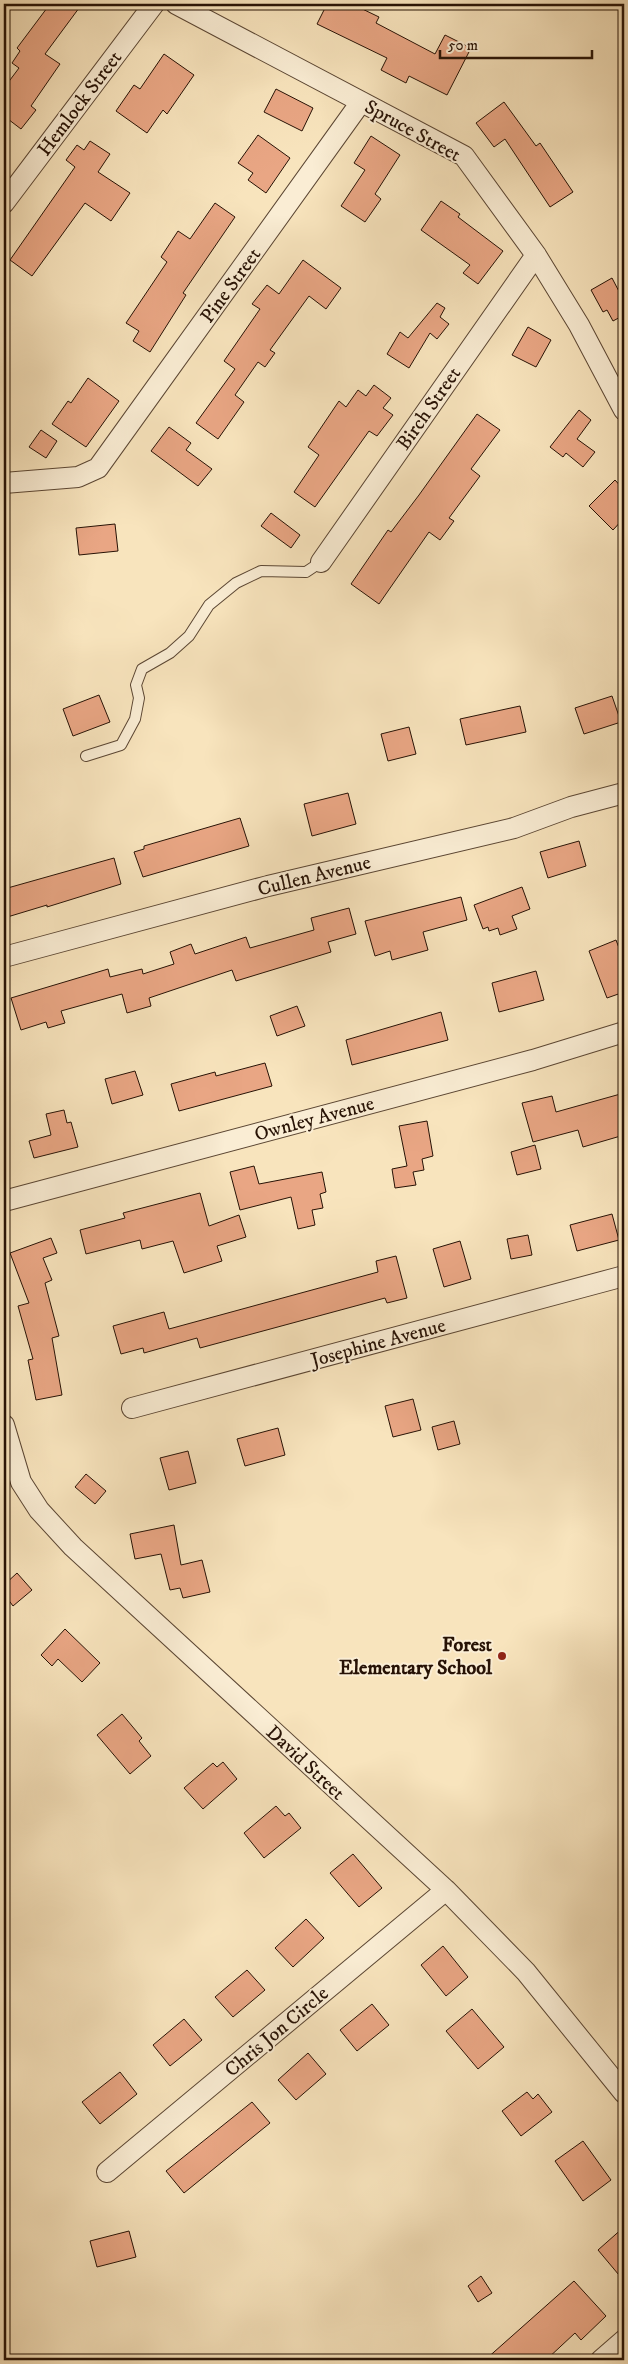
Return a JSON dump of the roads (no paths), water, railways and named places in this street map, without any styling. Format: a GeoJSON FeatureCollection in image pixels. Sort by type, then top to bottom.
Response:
{"type":"FeatureCollection","features":[{"type":"Feature","properties":{"kind":"street","name":"Hemlock Street"},"geometry":{"type":"LineString","coordinates":[[4,203],[154,4]]}},
{"type":"Feature","properties":{"kind":"street","name":"Spruce Street"},"geometry":{"type":"LineString","coordinates":[[176,4],[464,156],[536,255],[579,325],[624,410]]}},
{"type":"Feature","properties":{"kind":"street","name":"Pine Street"},"geometry":{"type":"LineString","coordinates":[[4,482],[78,478],[98,468],[361,102]]}},
{"type":"Feature","properties":{"kind":"street","name":"Birch Street"},"geometry":{"type":"LineString","coordinates":[[321,562],[536,255]]}},
{"type":"Feature","properties":{"kind":"street","name":"Cullen Avenue"},"geometry":{"type":"LineString","coordinates":[[4,957],[268,886],[514,828],[571,807],[624,793]]}},
{"type":"Feature","properties":{"kind":"street","name":"Ownley Avenue"},"geometry":{"type":"LineString","coordinates":[[4,1201],[534,1060],[624,1032]]}},
{"type":"Feature","properties":{"kind":"street","name":"Josephine Avenue"},"geometry":{"type":"LineString","coordinates":[[132,1408],[624,1276]]}},
{"type":"Feature","properties":{"kind":"street","name":"David Street"},"geometry":{"type":"LineString","coordinates":[[4,1425],[20,1482],[39,1510],[73,1547],[446,1890],[526,1972],[624,2093]]}},
{"type":"Feature","properties":{"kind":"street","name":"Chris Jon Circle"},"geometry":{"type":"LineString","coordinates":[[107,2172],[446,1890]]}},
{"type":"Feature","properties":{"kind":"street"},"geometry":{"type":"LineString","coordinates":[[601,2360],[624,2340]]}},
{"type":"Feature","properties":{"kind":"lane"},"geometry":{"type":"LineString","coordinates":[[86,756],[121,745],[135,719],[139,698],[136,685],[142,669],[170,654],[189,636],[209,604],[236,583],[261,571],[306,572],[321,562]]}},
{"type":"Feature","properties":{"kind":"place","name":"Forest Elementary School"},"geometry":{"type":"Point","coordinates":[502,1656]}}]}
